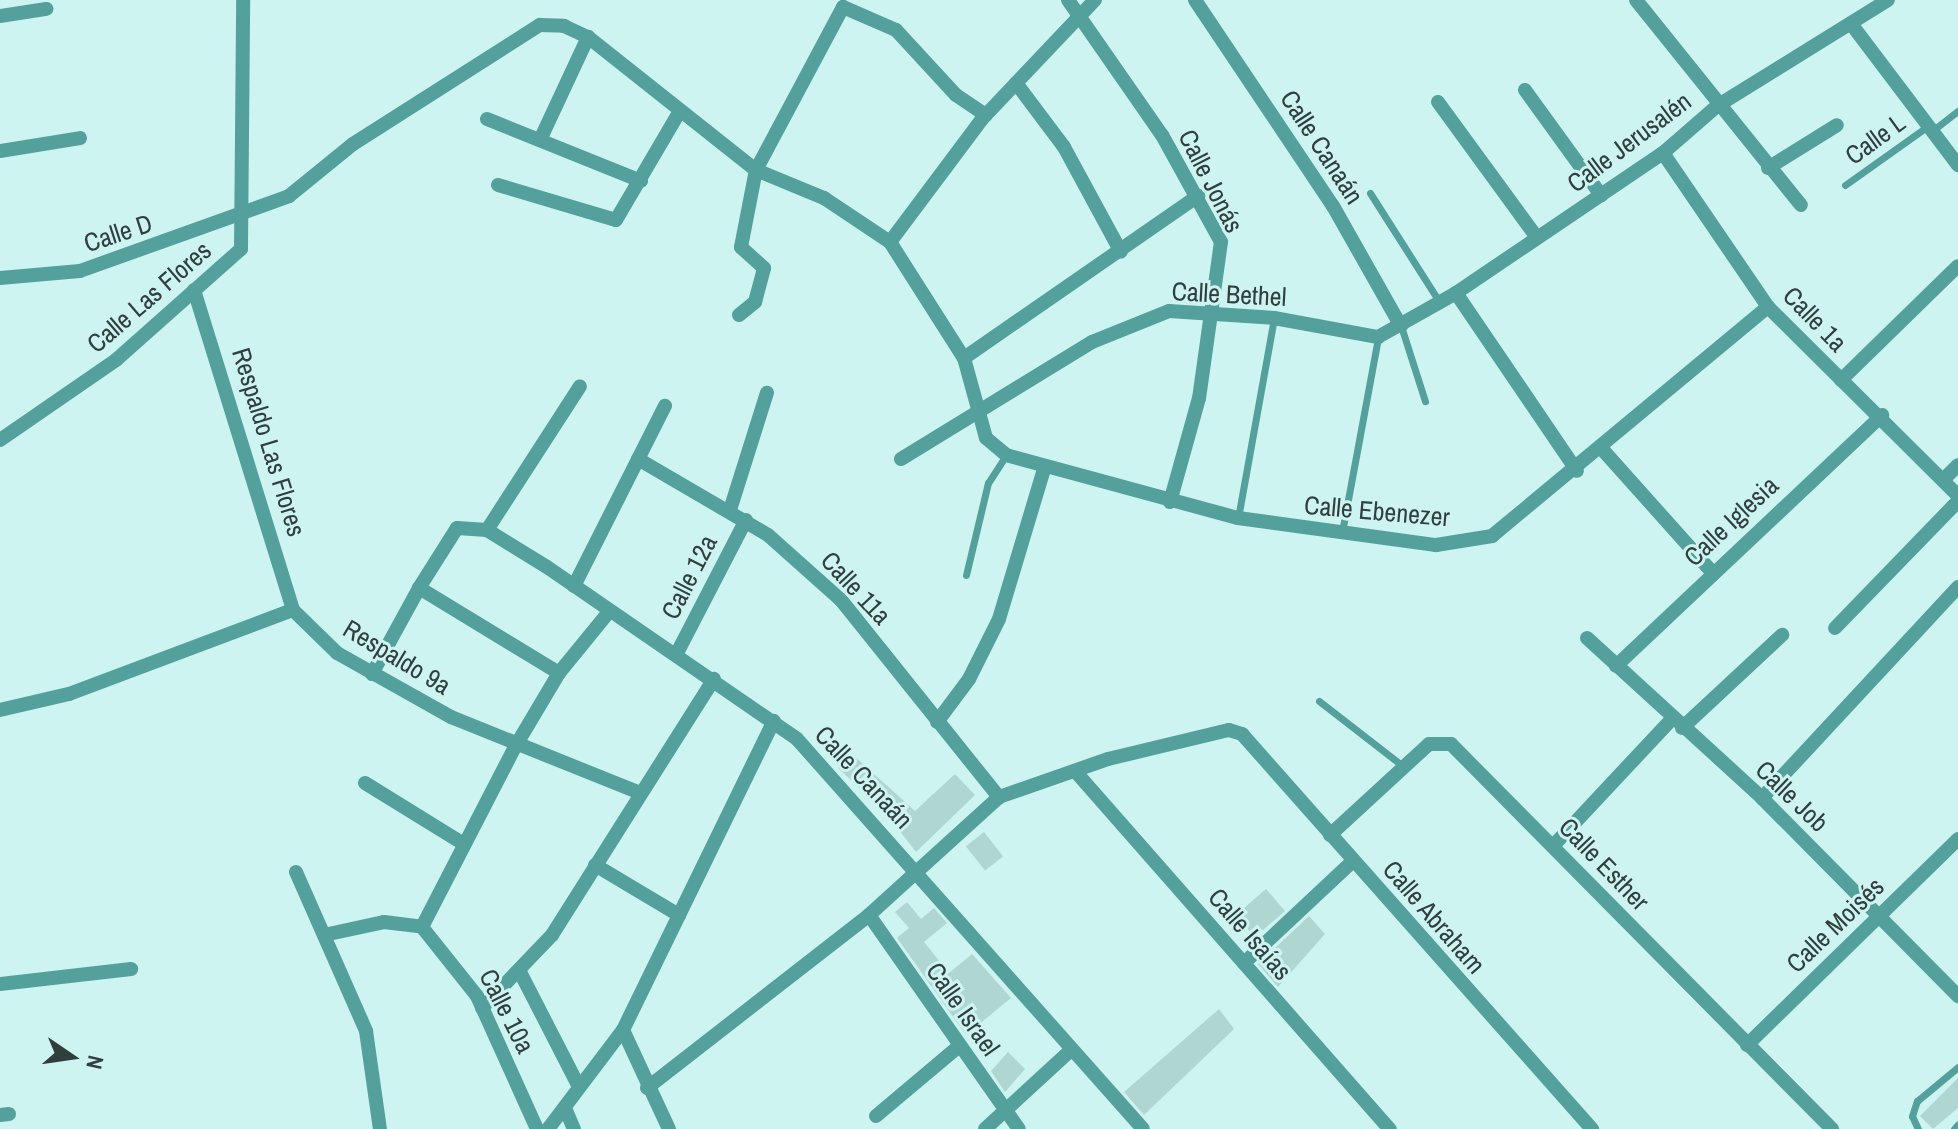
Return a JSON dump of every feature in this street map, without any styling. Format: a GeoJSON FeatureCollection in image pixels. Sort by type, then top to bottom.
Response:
{"type":"FeatureCollection","features":[{"type":"Feature","properties":{"kind":"street","name":"Calle Las Flores"},"geometry":{"type":"LineString","coordinates":[[0,440],[116,360],[241,249],[246,210],[243,0]]}},
{"type":"Feature","properties":{"kind":"street","name":"Calle Jonás"},"geometry":{"type":"LineString","coordinates":[[1068,0],[1198,196],[1221,242],[1214,312],[1170,502]]}},
{"type":"Feature","properties":{"kind":"street"},"geometry":{"type":"LineString","coordinates":[[890,242],[986,115],[1095,0]]}},
{"type":"Feature","properties":{"kind":"street","name":"Calle Canaán"},"geometry":{"type":"LineString","coordinates":[[1195,0],[1333,206],[1401,326]]}},
{"type":"Feature","properties":{"kind":"street"},"geometry":{"type":"LineString","coordinates":[[1636,0],[1717,106],[1801,205]]}},
{"type":"Feature","properties":{"kind":"street","name":"Calle Jerusalén"},"geometry":{"type":"LineString","coordinates":[[1401,326],[1456,293],[1663,153],[1717,106],[1888,0]]}},
{"type":"Feature","properties":{"kind":"street"},"geometry":{"type":"LineString","coordinates":[[739,315],[755,302],[764,268],[741,247],[756,170],[843,7],[896,30],[956,95],[986,115]]}},
{"type":"Feature","properties":{"kind":"street"},"geometry":{"type":"LineString","coordinates":[[0,16],[46,9]]}},
{"type":"Feature","properties":{"kind":"street","name":"Calle D"},"geometry":{"type":"LineString","coordinates":[[0,278],[80,271],[289,196],[353,144],[540,25],[588,37]]}},
{"type":"Feature","properties":{"kind":"street"},"geometry":{"type":"LineString","coordinates":[[1852,25],[1958,165]]}},
{"type":"Feature","properties":{"kind":"street"},"geometry":{"type":"LineString","coordinates":[[540,140],[588,37],[756,170],[824,198],[890,242],[964,358],[983,414],[986,438],[1006,455]]}},
{"type":"Feature","properties":{"kind":"street"},"geometry":{"type":"LineString","coordinates":[[1016,83],[1064,147],[1121,252]]}},
{"type":"Feature","properties":{"kind":"street"},"geometry":{"type":"LineString","coordinates":[[1525,90],[1601,195]]}},
{"type":"Feature","properties":{"kind":"street"},"geometry":{"type":"LineString","coordinates":[[1438,102],[1537,238]]}},
{"type":"Feature","properties":{"kind":"street"},"geometry":{"type":"LineString","coordinates":[[498,185],[616,220],[680,111]]}},
{"type":"Feature","properties":{"kind":"street"},"geometry":{"type":"LineString","coordinates":[[487,119],[641,181]]}},
{"type":"Feature","properties":{"kind":"street"},"geometry":{"type":"LineString","coordinates":[[1768,168],[1837,125]]}},
{"type":"Feature","properties":{"kind":"street"},"geometry":{"type":"LineString","coordinates":[[0,151],[80,138]]}},
{"type":"Feature","properties":{"kind":"street","name":"Calle 1a"},"geometry":{"type":"LineString","coordinates":[[1663,153],[1768,307],[1841,380],[1882,415],[1958,498]]}},
{"type":"Feature","properties":{"kind":"street"},"geometry":{"type":"LineString","coordinates":[[964,358],[1198,196]]}},
{"type":"Feature","properties":{"kind":"street"},"geometry":{"type":"LineString","coordinates":[[1841,380],[1958,266]]}},
{"type":"Feature","properties":{"kind":"street","name":"Respaldo Las Flores"},"geometry":{"type":"LineString","coordinates":[[194,290],[293,610]]}},
{"type":"Feature","properties":{"kind":"street"},"geometry":{"type":"LineString","coordinates":[[1456,293],[1577,471]]}},
{"type":"Feature","properties":{"kind":"street","name":"Calle Ebenezer"},"geometry":{"type":"LineString","coordinates":[[1006,455],[1044,469],[1238,518],[1342,536],[1436,545],[1476,541],[1492,536],[1577,471],[1768,307]]}},
{"type":"Feature","properties":{"kind":"street","name":"Calle Bethel"},"geometry":{"type":"LineString","coordinates":[[901,459],[929,437],[983,414],[1127,324],[1169,311],[1274,318],[1378,337]]}},
{"type":"Feature","properties":{"kind":"street"},"geometry":{"type":"LineString","coordinates":[[1378,337],[1401,326]]}},
{"type":"Feature","properties":{"kind":"street"},"geometry":{"type":"LineString","coordinates":[[372,674],[419,588],[457,528],[487,530],[580,386]]}},
{"type":"Feature","properties":{"kind":"street","name":"Calle 12a"},"geometry":{"type":"LineString","coordinates":[[730,510],[767,393]]}},
{"type":"Feature","properties":{"kind":"street"},"geometry":{"type":"LineString","coordinates":[[574,586],[665,406]]}},
{"type":"Feature","properties":{"kind":"street","name":"Calle Iglesia"},"geometry":{"type":"LineString","coordinates":[[1616,666],[1711,571],[1882,415]]}},
{"type":"Feature","properties":{"kind":"street"},"geometry":{"type":"LineString","coordinates":[[1602,449],[1711,571]]}},
{"type":"Feature","properties":{"kind":"street","name":"Calle 11a"},"geometry":{"type":"LineString","coordinates":[[638,459],[746,520],[841,600],[999,797]]}},
{"type":"Feature","properties":{"kind":"street"},"geometry":{"type":"LineString","coordinates":[[1943,480],[1958,465]]}},
{"type":"Feature","properties":{"kind":"street"},"geometry":{"type":"LineString","coordinates":[[937,722],[969,679],[999,619],[1044,469]]}},
{"type":"Feature","properties":{"kind":"street"},"geometry":{"type":"LineString","coordinates":[[1835,628],[1958,498]]}},
{"type":"Feature","properties":{"kind":"street","name":"Calle 12a"},"geometry":{"type":"LineString","coordinates":[[676,655],[746,520]]}},
{"type":"Feature","properties":{"kind":"street","name":"Calle Canaán"},"geometry":{"type":"LineString","coordinates":[[487,530],[574,586],[608,613],[714,679],[797,739],[918,870],[1071,1050],[1143,1129]]}},
{"type":"Feature","properties":{"kind":"street"},"geometry":{"type":"LineString","coordinates":[[1762,798],[1958,587]]}},
{"type":"Feature","properties":{"kind":"street"},"geometry":{"type":"LineString","coordinates":[[419,588],[559,673]]}},
{"type":"Feature","properties":{"kind":"street"},"geometry":{"type":"LineString","coordinates":[[0,710],[69,694],[293,610]]}},
{"type":"Feature","properties":{"kind":"street","name":"Respaldo 9a"},"geometry":{"type":"LineString","coordinates":[[293,610],[337,653],[372,674],[515,747],[640,793]]}},
{"type":"Feature","properties":{"kind":"street"},"geometry":{"type":"LineString","coordinates":[[324,935],[384,922],[422,927],[462,843],[515,747],[559,673],[608,613]]}},
{"type":"Feature","properties":{"kind":"street"},"geometry":{"type":"LineString","coordinates":[[1553,846],[1677,724],[1782,635]]}},
{"type":"Feature","properties":{"kind":"street","name":"Calle Job"},"geometry":{"type":"LineString","coordinates":[[1587,638],[1677,724],[1762,798],[1958,996]]}},
{"type":"Feature","properties":{"kind":"street"},"geometry":{"type":"LineString","coordinates":[[482,1008],[521,974],[714,679]]}},
{"type":"Feature","properties":{"kind":"street"},"geometry":{"type":"LineString","coordinates":[[548,1129],[623,1030],[774,721]]}},
{"type":"Feature","properties":{"kind":"street","name":"Calle Abraham"},"geometry":{"type":"LineString","coordinates":[[1075,771],[1217,732],[1242,734],[1592,1129]]}},
{"type":"Feature","properties":{"kind":"street","name":"Calle Esther"},"geometry":{"type":"LineString","coordinates":[[1330,835],[1429,744],[1451,744],[1832,1129]]}},
{"type":"Feature","properties":{"kind":"street"},"geometry":{"type":"LineString","coordinates":[[647,1088],[869,915],[999,797],[1075,771]]}},
{"type":"Feature","properties":{"kind":"street","name":"Calle Isaías"},"geometry":{"type":"LineString","coordinates":[[1075,771],[1390,1129]]}},
{"type":"Feature","properties":{"kind":"street"},"geometry":{"type":"LineString","coordinates":[[365,783],[462,843]]}},
{"type":"Feature","properties":{"kind":"street","name":"Calle Moisés"},"geometry":{"type":"LineString","coordinates":[[1747,1045],[1958,839]]}},
{"type":"Feature","properties":{"kind":"street"},"geometry":{"type":"LineString","coordinates":[[1244,963],[1353,861]]}},
{"type":"Feature","properties":{"kind":"street"},"geometry":{"type":"LineString","coordinates":[[595,865],[679,915]]}},
{"type":"Feature","properties":{"kind":"street"},"geometry":{"type":"LineString","coordinates":[[296,872],[366,1031],[380,1129]]}},
{"type":"Feature","properties":{"kind":"street","name":"Calle Israel"},"geometry":{"type":"LineString","coordinates":[[869,915],[1019,1129]]}},
{"type":"Feature","properties":{"kind":"street","name":"Calle 10a"},"geometry":{"type":"LineString","coordinates":[[422,927],[482,1008],[537,1129]]}},
{"type":"Feature","properties":{"kind":"street"},"geometry":{"type":"LineString","coordinates":[[0,984],[131,969]]}},
{"type":"Feature","properties":{"kind":"street"},"geometry":{"type":"LineString","coordinates":[[521,974],[579,1087]]}},
{"type":"Feature","properties":{"kind":"street"},"geometry":{"type":"LineString","coordinates":[[623,1030],[647,1088],[669,1129]]}},
{"type":"Feature","properties":{"kind":"street"},"geometry":{"type":"LineString","coordinates":[[876,1116],[959,1046]]}},
{"type":"Feature","properties":{"kind":"street"},"geometry":{"type":"LineString","coordinates":[[985,1129],[1071,1050]]}},
{"type":"Feature","properties":{"kind":"street"},"geometry":{"type":"LineString","coordinates":[[565,1108],[574,1129]]}},
{"type":"Feature","properties":{"kind":"lane","name":"Calle L"},"geometry":{"type":"LineString","coordinates":[[1845,185],[1958,111]]}},
{"type":"Feature","properties":{"kind":"lane"},"geometry":{"type":"LineString","coordinates":[[1370,193],[1440,303]]}},
{"type":"Feature","properties":{"kind":"lane"},"geometry":{"type":"LineString","coordinates":[[1238,518],[1274,318]]}},
{"type":"Feature","properties":{"kind":"lane"},"geometry":{"type":"LineString","coordinates":[[1401,326],[1425,401]]}},
{"type":"Feature","properties":{"kind":"lane"},"geometry":{"type":"LineString","coordinates":[[1342,536],[1378,337]]}},
{"type":"Feature","properties":{"kind":"lane"},"geometry":{"type":"LineString","coordinates":[[966,575],[988,483],[1006,455]]}},
{"type":"Feature","properties":{"kind":"lane"},"geometry":{"type":"LineString","coordinates":[[1319,701],[1404,767]]}},
{"type":"Feature","properties":{"kind":"lane"},"geometry":{"type":"LineString","coordinates":[[1918,1129],[1912,1116],[1917,1101],[1958,1067]]}},
{"type":"Feature","properties":{"kind":"lane"},"geometry":{"type":"LineString","coordinates":[[1954,1129],[1958,1124]]}},
{"type":"Feature","properties":{"kind":"building"},"geometry":{"type":"Polygon","coordinates":[[[851,753],[915,811],[955,774],[975,795],[916,852],[867,789],[864,792],[838,768],[851,753]]]}},
{"type":"Feature","properties":{"kind":"building"},"geometry":{"type":"Polygon","coordinates":[[[984,832],[1003,856],[985,871],[966,846],[984,832]]]}},
{"type":"Feature","properties":{"kind":"building"},"geometry":{"type":"Polygon","coordinates":[[[1266,889],[1285,911],[1255,937],[1236,915],[1266,889]]]}},
{"type":"Feature","properties":{"kind":"building"},"geometry":{"type":"Polygon","coordinates":[[[907,902],[921,919],[934,908],[947,923],[924,942],[949,973],[972,954],[1011,998],[966,1035],[897,938],[909,928],[895,912],[907,902]]]}},
{"type":"Feature","properties":{"kind":"building"},"geometry":{"type":"Polygon","coordinates":[[[1309,916],[1325,934],[1278,987],[1258,964],[1309,916]]]}},
{"type":"Feature","properties":{"kind":"building"},"geometry":{"type":"Polygon","coordinates":[[[1219,1009],[1234,1029],[1144,1115],[1124,1092],[1219,1009]]]}},
{"type":"Feature","properties":{"kind":"building"},"geometry":{"type":"Polygon","coordinates":[[[1008,1052],[1025,1069],[1005,1092],[991,1071],[1008,1052]]]}},
{"type":"Feature","properties":{"kind":"building"},"geometry":{"type":"Polygon","coordinates":[[[1958,1078],[1958,1108],[1933,1129],[1920,1116],[1958,1078]]]}}]}
